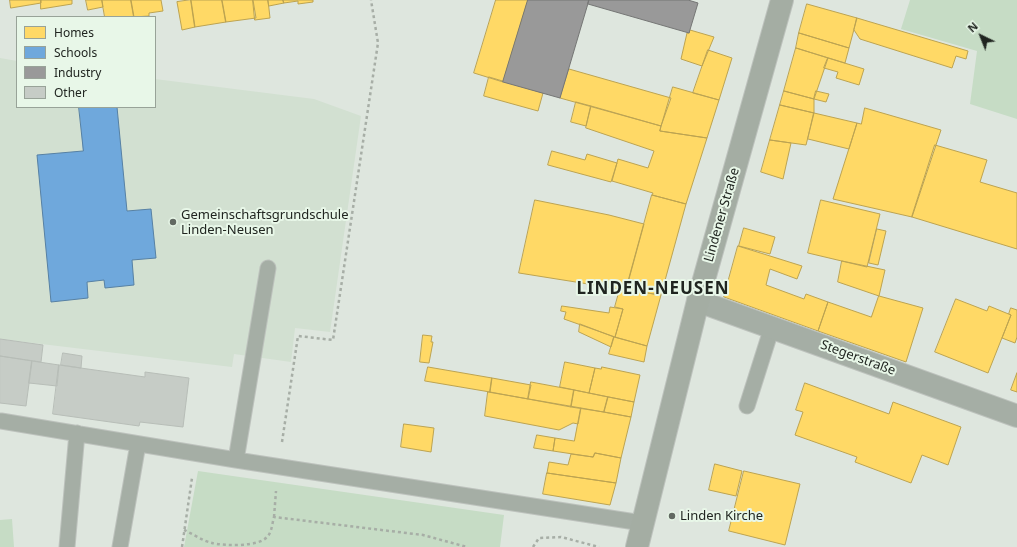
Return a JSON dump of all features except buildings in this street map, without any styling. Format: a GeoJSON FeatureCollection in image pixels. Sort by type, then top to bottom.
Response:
{"type":"FeatureCollection","features":[{"type":"Feature","properties":{"kind":"main road","name":"Lindener Straße"},"geometry":{"type":"LineString","coordinates":[[637,547],[698,301],[782,0]]}},
{"type":"Feature","properties":{"kind":"street","name":"Stegerstraße"},"geometry":{"type":"LineString","coordinates":[[698,301],[1017,416]]}},
{"type":"Feature","properties":{"kind":"lane"},"geometry":{"type":"LineString","coordinates":[[236,460],[268,268]]}},
{"type":"Feature","properties":{"kind":"lane"},"geometry":{"type":"LineString","coordinates":[[747,406],[772,327]]}},
{"type":"Feature","properties":{"kind":"lane"},"geometry":{"type":"LineString","coordinates":[[1,421],[278,467],[642,523]]}},
{"type":"Feature","properties":{"kind":"lane"},"geometry":{"type":"LineString","coordinates":[[67,547],[77,433]]}},
{"type":"Feature","properties":{"kind":"lane"},"geometry":{"type":"LineString","coordinates":[[120,547],[138,444]]}},
{"type":"Feature","properties":{"kind":"path"},"geometry":{"type":"LineString","coordinates":[[278,467],[298,336],[333,340],[378,43],[371,0]]}},
{"type":"Feature","properties":{"kind":"path"},"geometry":{"type":"LineString","coordinates":[[182,547],[196,453]]}},
{"type":"Feature","properties":{"kind":"path"},"geometry":{"type":"LineString","coordinates":[[184,530],[211,543],[229,545],[251,544],[264,540],[268,536],[274,517],[423,536],[467,547]]}},
{"type":"Feature","properties":{"kind":"path"},"geometry":{"type":"LineString","coordinates":[[533,547],[539,538],[561,537],[599,547]]}},
{"type":"Feature","properties":{"kind":"shaded area"},"geometry":{"type":"Polygon","coordinates":[[[910,0],[1017,0],[1017,119],[970,104],[977,51],[901,29],[910,0]]]}},
{"type":"Feature","properties":{"kind":"shaded area","name":"Gemeinschaftsgrundschule Linden-Neusen"},"geometry":{"type":"Polygon","coordinates":[[[0,58],[16,61],[16,108],[156,108],[156,79],[314,99],[361,116],[330,332],[295,328],[291,362],[234,354],[232,367],[0,339],[0,58]]]}},
{"type":"Feature","properties":{"kind":"shaded area"},"geometry":{"type":"Polygon","coordinates":[[[198,471],[504,515],[500,547],[184,547],[198,471]]]}},
{"type":"Feature","properties":{"kind":"shaded area"},"geometry":{"type":"Polygon","coordinates":[[[12,519],[14,547],[0,547],[0,520],[12,519]]]}},
{"type":"Feature","properties":{"kind":"place","name":"Gemeinschaftsgrundschule Linden-Neusen"},"geometry":{"type":"Point","coordinates":[173,222]}},
{"type":"Feature","properties":{"kind":"place","name":"Linden Kirche"},"geometry":{"type":"Point","coordinates":[672,516]}},
{"type":"Feature","properties":{"kind":"district","name":"LINDEN-NEUSEN"},"geometry":{"type":"Point","coordinates":[653,289]}}]}
